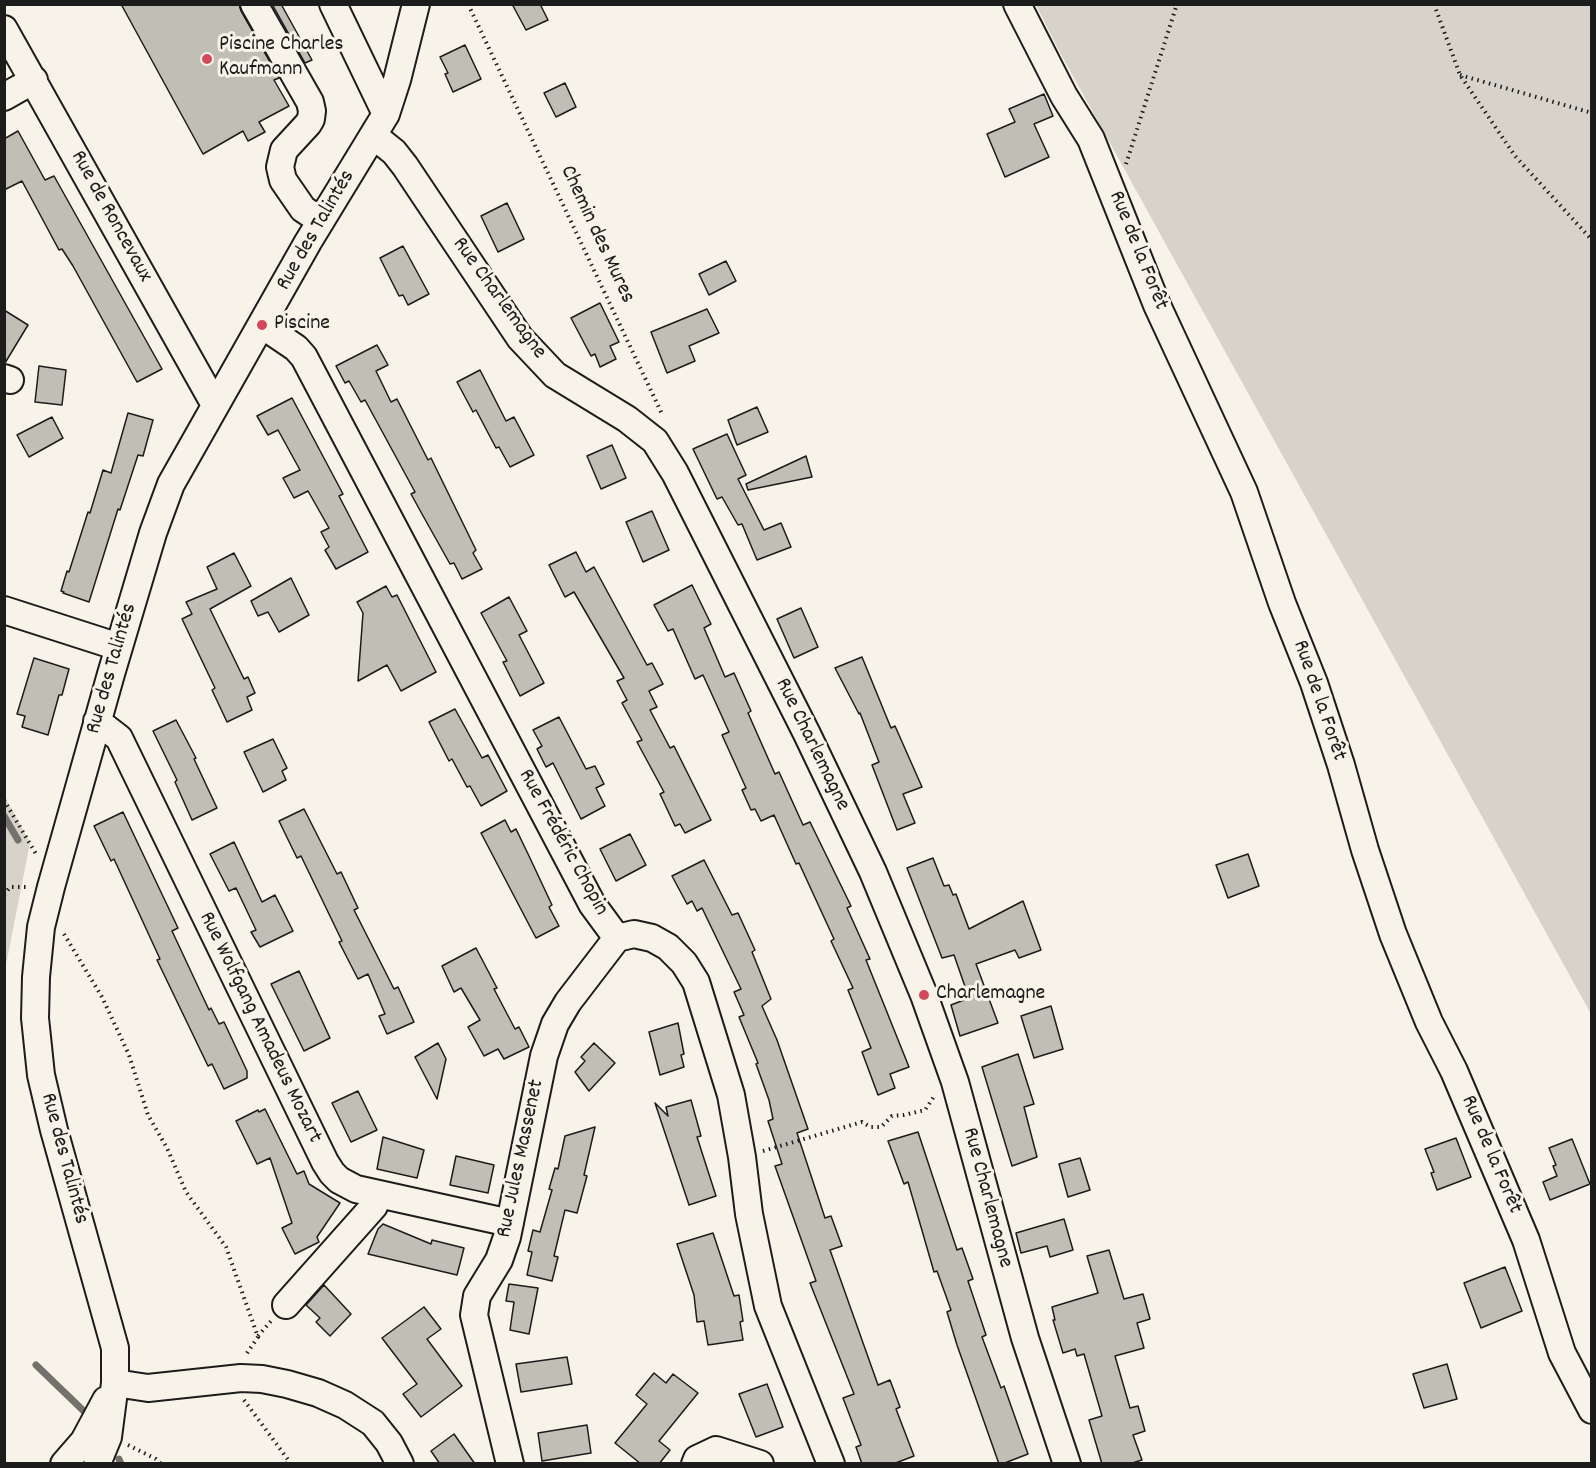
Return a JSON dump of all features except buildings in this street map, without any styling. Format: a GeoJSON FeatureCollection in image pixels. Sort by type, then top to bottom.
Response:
{"type":"FeatureCollection","features":[{"type":"Feature","properties":{"kind":"street"},"geometry":{"type":"LineString","coordinates":[[254,4],[310,102],[311,118],[284,150],[280,167],[283,180],[303,210],[321,221]]}},
{"type":"Feature","properties":{"kind":"street"},"geometry":{"type":"LineString","coordinates":[[333,4],[386,114]]}},
{"type":"Feature","properties":{"kind":"street","name":"Rue des Talintés"},"geometry":{"type":"LineString","coordinates":[[97,1464],[108,1437],[115,1383],[115,1348],[54,1130],[36,1047],[36,977],[41,927],[119,647],[167,494],[180,466],[321,221],[386,114],[398,80],[416,4]]}},
{"type":"Feature","properties":{"kind":"street","name":"Rue de la Forêt"},"geometry":{"type":"LineString","coordinates":[[1017,4],[1064,96],[1091,139],[1157,305],[1244,492],[1282,603],[1314,683],[1341,765],[1365,850],[1394,934],[1429,1022],[1466,1099],[1526,1240],[1562,1353],[1592,1410]]}},
{"type":"Feature","properties":{"kind":"street","name":"Rue de Roncevaux"},"geometry":{"type":"LineString","coordinates":[[4,29],[215,405]]}},
{"type":"Feature","properties":{"kind":"street"},"geometry":{"type":"LineString","coordinates":[[4,97],[34,80]]}},
{"type":"Feature","properties":{"kind":"street","name":"Rue Charlemagne"},"geometry":{"type":"LineString","coordinates":[[374,136],[382,141],[405,166],[520,338],[555,375],[627,419],[655,441],[675,473],[802,724],[873,873],[924,995],[955,1082],[1025,1338],[1067,1464]]}},
{"type":"Feature","properties":{"kind":"street","name":"Rue Frédéric Chopin"},"geometry":{"type":"LineString","coordinates":[[262,325],[296,348],[304,357],[592,904],[617,938],[634,934],[668,947],[684,963],[696,982],[731,1095],[749,1214],[768,1306],[831,1464]]}},
{"type":"Feature","properties":{"kind":"street"},"geometry":{"type":"LineString","coordinates":[[4,610],[119,647]]}},
{"type":"Feature","properties":{"kind":"street","name":"Rue Wolfgang Amadeus Mozart"},"geometry":{"type":"LineString","coordinates":[[98,721],[119,738],[332,1173],[347,1185],[378,1195],[510,1223]]}},
{"type":"Feature","properties":{"kind":"street","name":"Rue Jules Massenet"},"geometry":{"type":"LineString","coordinates":[[510,1464],[474,1315],[477,1296],[499,1260],[510,1223],[544,1056],[555,1024],[568,1002],[617,938]]}},
{"type":"Feature","properties":{"kind":"street"},"geometry":{"type":"LineString","coordinates":[[286,1305],[374,1206],[378,1195]]}},
{"type":"Feature","properties":{"kind":"street"},"geometry":{"type":"LineString","coordinates":[[115,1383],[148,1388],[241,1378],[287,1384],[318,1393],[345,1405],[373,1423],[389,1443],[400,1464]]}},
{"type":"Feature","properties":{"kind":"street","name":"Rue des Talintés"},"geometry":{"type":"LineString","coordinates":[[64,1464],[84,1441],[115,1383]]}},
{"type":"Feature","properties":{"kind":"street"},"geometry":{"type":"LineString","coordinates":[[695,1464],[697,1459],[716,1450],[760,1464]]}},
{"type":"Feature","properties":{"kind":"path","name":"Chemin des Mures"},"geometry":{"type":"LineString","coordinates":[[468,4],[667,423]]}},
{"type":"Feature","properties":{"kind":"path"},"geometry":{"type":"LineString","coordinates":[[1115,197],[1177,4]]}},
{"type":"Feature","properties":{"kind":"path"},"geometry":{"type":"LineString","coordinates":[[1434,4],[1460,75],[1515,156],[1592,240]]}},
{"type":"Feature","properties":{"kind":"path"},"geometry":{"type":"LineString","coordinates":[[1460,75],[1592,113]]}},
{"type":"Feature","properties":{"kind":"path"},"geometry":{"type":"LineString","coordinates":[[4,800],[36,853],[51,887]]}},
{"type":"Feature","properties":{"kind":"path"},"geometry":{"type":"LineString","coordinates":[[59,927],[102,997],[129,1055],[148,1115],[167,1148],[186,1192],[226,1247],[258,1336],[242,1361],[240,1394],[289,1461],[286,1464]]}},
{"type":"Feature","properties":{"kind":"path"},"geometry":{"type":"LineString","coordinates":[[742,1157],[862,1122],[870,1127],[881,1128],[892,1116],[925,1110],[934,1096],[955,1082]]}},
{"type":"Feature","properties":{"kind":"path"},"geometry":{"type":"LineString","coordinates":[[120,1442],[156,1459],[161,1464]]}},
{"type":"Feature","properties":{"kind":"shaded area"},"geometry":{"type":"Polygon","coordinates":[[[1036,5],[1591,5],[1591,1014],[1058,49],[1036,5]]]}},
{"type":"Feature","properties":{"kind":"shaded area"},"geometry":{"type":"Polygon","coordinates":[[[5,797],[30,843],[5,970],[5,797]]]}},
{"type":"Feature","properties":{"kind":"waterway"},"geometry":{"type":"LineString","coordinates":[[4,816],[18,840]]}},
{"type":"Feature","properties":{"kind":"waterway"},"geometry":{"type":"LineString","coordinates":[[36,1365],[91,1418]]}},
{"type":"Feature","properties":{"kind":"waterway"},"geometry":{"type":"LineString","coordinates":[[119,1459],[121,1464]]}},
{"type":"Feature","properties":{"kind":"place","name":"Piscine Charles Kaufmann"},"geometry":{"type":"Point","coordinates":[207,59]}},
{"type":"Feature","properties":{"kind":"place","name":"Piscine"},"geometry":{"type":"Point","coordinates":[262,325]}},
{"type":"Feature","properties":{"kind":"place","name":"Charlemagne"},"geometry":{"type":"Point","coordinates":[924,995]}}]}
